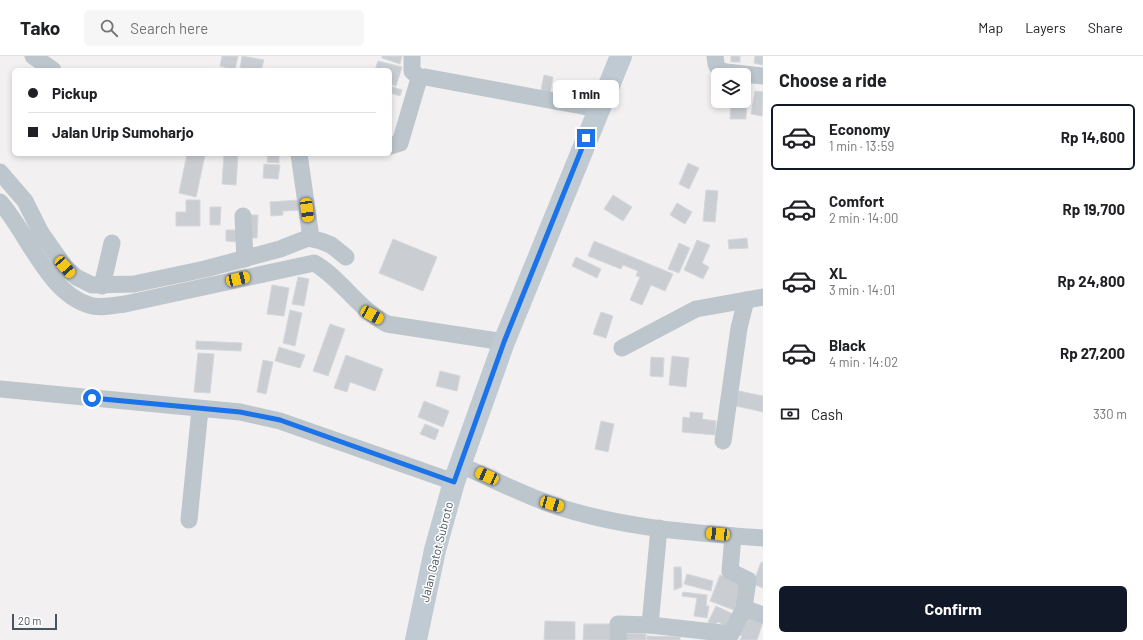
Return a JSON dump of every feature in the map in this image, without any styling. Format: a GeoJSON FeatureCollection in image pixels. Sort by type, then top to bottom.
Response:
{"type":"FeatureCollection","features":[{"type":"Feature","properties":{"kind":"main road","name":"Jalan Gatot Subroto"},"geometry":{"type":"LineString","coordinates":[[416,640],[435,550],[457,474],[504,342],[598,109],[621,56]]}},
{"type":"Feature","properties":{"kind":"street"},"geometry":{"type":"LineString","coordinates":[[33,56],[50,68]]}},
{"type":"Feature","properties":{"kind":"street"},"geometry":{"type":"LineString","coordinates":[[412,56],[412,71],[420,78],[431,78],[598,109]]}},
{"type":"Feature","properties":{"kind":"street"},"geometry":{"type":"LineString","coordinates":[[715,56],[716,64],[719,70],[763,76]]}},
{"type":"Feature","properties":{"kind":"street"},"geometry":{"type":"LineString","coordinates":[[392,145],[400,143],[420,78]]}},
{"type":"Feature","properties":{"kind":"street"},"geometry":{"type":"LineString","coordinates":[[299,156],[311,238]]}},
{"type":"Feature","properties":{"kind":"street"},"geometry":{"type":"LineString","coordinates":[[0,172],[25,201],[41,234],[65,267],[90,292]]}},
{"type":"Feature","properties":{"kind":"street"},"geometry":{"type":"LineString","coordinates":[[0,202],[46,269],[70,297],[205,269],[250,265],[314,263],[330,274],[372,315],[387,324],[504,342]]}},
{"type":"Feature","properties":{"kind":"street"},"geometry":{"type":"LineString","coordinates":[[243,216],[250,265]]}},
{"type":"Feature","properties":{"kind":"street"},"geometry":{"type":"LineString","coordinates":[[112,243],[90,292],[90,306],[119,305],[250,265],[311,238],[331,246],[346,257]]}},
{"type":"Feature","properties":{"kind":"street"},"geometry":{"type":"LineString","coordinates":[[622,348],[696,309],[745,304],[763,297]]}},
{"type":"Feature","properties":{"kind":"street"},"geometry":{"type":"LineString","coordinates":[[723,441],[738,328],[745,304]]}},
{"type":"Feature","properties":{"kind":"street"},"geometry":{"type":"LineString","coordinates":[[0,389],[240,412],[280,420],[605,519],[659,528],[763,538]]}},
{"type":"Feature","properties":{"kind":"street"},"geometry":{"type":"LineString","coordinates":[[189,520],[200,409]]}},
{"type":"Feature","properties":{"kind":"street"},"geometry":{"type":"LineString","coordinates":[[650,625],[659,528]]}},
{"type":"Feature","properties":{"kind":"street"},"geometry":{"type":"LineString","coordinates":[[618,640],[618,624],[650,625],[731,634],[744,608],[748,580],[730,571],[733,536]]}},
{"type":"Feature","properties":{"kind":"street"},"geometry":{"type":"LineString","coordinates":[[744,608],[763,615]]}},
{"type":"Feature","properties":{"kind":"building"},"geometry":{"type":"Polygon","coordinates":[[[222,56],[238,56],[235,68],[220,66],[222,56]]]}},
{"type":"Feature","properties":{"kind":"building"},"geometry":{"type":"Polygon","coordinates":[[[242,56],[264,60],[262,68],[240,68],[242,56]]]}},
{"type":"Feature","properties":{"kind":"building"},"geometry":{"type":"Polygon","coordinates":[[[382,56],[402,56],[400,64],[382,58],[382,56]]]}},
{"type":"Feature","properties":{"kind":"building"},"geometry":{"type":"Polygon","coordinates":[[[731,56],[740,56],[740,62],[731,62],[731,56]]]}},
{"type":"Feature","properties":{"kind":"building"},"geometry":{"type":"Polygon","coordinates":[[[755,56],[763,56],[763,65],[754,63],[755,56]]]}},
{"type":"Feature","properties":{"kind":"building"},"geometry":{"type":"Polygon","coordinates":[[[378,61],[402,67],[396,86],[392,85],[392,68],[376,68],[378,61]]]}},
{"type":"Feature","properties":{"kind":"building"},"geometry":{"type":"Polygon","coordinates":[[[544,75],[553,77],[550,92],[541,90],[544,75]]]}},
{"type":"Feature","properties":{"kind":"building"},"geometry":{"type":"Polygon","coordinates":[[[392,87],[402,90],[400,96],[392,94],[392,87]]]}},
{"type":"Feature","properties":{"kind":"building"},"geometry":{"type":"Polygon","coordinates":[[[755,91],[763,92],[762,116],[751,114],[755,91]]]}},
{"type":"Feature","properties":{"kind":"building"},"geometry":{"type":"Polygon","coordinates":[[[731,108],[746,108],[746,119],[730,119],[731,108]]]}},
{"type":"Feature","properties":{"kind":"building"},"geometry":{"type":"Polygon","coordinates":[[[187,156],[205,156],[196,197],[179,193],[187,156]]]}},
{"type":"Feature","properties":{"kind":"building"},"geometry":{"type":"Polygon","coordinates":[[[224,156],[238,156],[236,185],[222,184],[224,156]]]}},
{"type":"Feature","properties":{"kind":"building"},"geometry":{"type":"Polygon","coordinates":[[[268,156],[279,156],[279,163],[267,162],[268,156]]]}},
{"type":"Feature","properties":{"kind":"building"},"geometry":{"type":"Polygon","coordinates":[[[688,163],[699,168],[689,189],[679,184],[688,163]]]}},
{"type":"Feature","properties":{"kind":"building"},"geometry":{"type":"Polygon","coordinates":[[[264,164],[280,165],[278,179],[263,178],[264,164]]]}},
{"type":"Feature","properties":{"kind":"building"},"geometry":{"type":"Polygon","coordinates":[[[706,190],[718,191],[715,222],[703,221],[706,190]]]}},
{"type":"Feature","properties":{"kind":"building"},"geometry":{"type":"Polygon","coordinates":[[[613,195],[632,207],[623,221],[604,209],[613,195]]]}},
{"type":"Feature","properties":{"kind":"building"},"geometry":{"type":"Polygon","coordinates":[[[186,200],[200,200],[200,226],[176,226],[176,212],[186,212],[186,200]]]}},
{"type":"Feature","properties":{"kind":"building"},"geometry":{"type":"Polygon","coordinates":[[[299,200],[300,210],[283,211],[283,215],[271,216],[270,202],[299,200]]]}},
{"type":"Feature","properties":{"kind":"building"},"geometry":{"type":"Polygon","coordinates":[[[677,203],[692,212],[685,224],[670,215],[677,203]]]}},
{"type":"Feature","properties":{"kind":"building"},"geometry":{"type":"Polygon","coordinates":[[[210,207],[221,207],[220,225],[210,225],[210,207]]]}},
{"type":"Feature","properties":{"kind":"building"},"geometry":{"type":"Polygon","coordinates":[[[247,215],[258,215],[257,238],[246,238],[247,215]]]}},
{"type":"Feature","properties":{"kind":"building"},"geometry":{"type":"Polygon","coordinates":[[[226,230],[240,230],[239,242],[226,241],[226,230]]]}},
{"type":"Feature","properties":{"kind":"building"},"geometry":{"type":"Polygon","coordinates":[[[747,238],[748,248],[729,249],[728,240],[747,238]]]}},
{"type":"Feature","properties":{"kind":"building"},"geometry":{"type":"Polygon","coordinates":[[[393,239],[437,257],[423,291],[379,273],[393,239]]]}},
{"type":"Feature","properties":{"kind":"building"},"geometry":{"type":"Polygon","coordinates":[[[697,240],[710,245],[702,263],[709,267],[703,279],[684,270],[697,240]]]}},
{"type":"Feature","properties":{"kind":"building"},"geometry":{"type":"Polygon","coordinates":[[[594,241],[673,274],[665,291],[651,285],[642,305],[630,300],[640,277],[636,276],[638,271],[623,265],[621,269],[588,256],[594,241]]]}},
{"type":"Feature","properties":{"kind":"building"},"geometry":{"type":"Polygon","coordinates":[[[679,243],[690,248],[679,273],[668,269],[679,243]]]}},
{"type":"Feature","properties":{"kind":"building"},"geometry":{"type":"Polygon","coordinates":[[[576,257],[601,269],[597,278],[572,266],[576,257]]]}},
{"type":"Feature","properties":{"kind":"building"},"geometry":{"type":"Polygon","coordinates":[[[298,277],[309,279],[304,306],[292,304],[298,277]]]}},
{"type":"Feature","properties":{"kind":"building"},"geometry":{"type":"Polygon","coordinates":[[[272,285],[289,288],[284,316],[267,314],[272,285]]]}},
{"type":"Feature","properties":{"kind":"building"},"geometry":{"type":"Polygon","coordinates":[[[290,310],[302,313],[295,346],[283,343],[290,310]]]}},
{"type":"Feature","properties":{"kind":"building"},"geometry":{"type":"Polygon","coordinates":[[[601,312],[613,316],[606,338],[593,334],[601,312]]]}},
{"type":"Feature","properties":{"kind":"building"},"geometry":{"type":"Polygon","coordinates":[[[330,324],[345,329],[328,376],[313,371],[330,324]]]}},
{"type":"Feature","properties":{"kind":"building"},"geometry":{"type":"Polygon","coordinates":[[[196,341],[242,343],[241,351],[196,349],[196,341]]]}},
{"type":"Feature","properties":{"kind":"building"},"geometry":{"type":"Polygon","coordinates":[[[279,347],[305,355],[300,368],[275,361],[279,347]]]}},
{"type":"Feature","properties":{"kind":"building"},"geometry":{"type":"Polygon","coordinates":[[[198,353],[214,354],[210,393],[194,392],[198,353]]]}},
{"type":"Feature","properties":{"kind":"building"},"geometry":{"type":"Polygon","coordinates":[[[346,355],[383,369],[375,391],[350,382],[347,392],[334,388],[346,355]]]}},
{"type":"Feature","properties":{"kind":"building"},"geometry":{"type":"Polygon","coordinates":[[[672,356],[689,358],[686,387],[669,385],[672,356]]]}},
{"type":"Feature","properties":{"kind":"building"},"geometry":{"type":"Polygon","coordinates":[[[651,357],[664,358],[663,377],[650,376],[651,357]]]}},
{"type":"Feature","properties":{"kind":"building"},"geometry":{"type":"Polygon","coordinates":[[[263,360],[273,362],[266,394],[257,392],[263,360]]]}},
{"type":"Feature","properties":{"kind":"building"},"geometry":{"type":"Polygon","coordinates":[[[440,371],[460,376],[457,391],[436,386],[440,371]]]}},
{"type":"Feature","properties":{"kind":"building"},"geometry":{"type":"Polygon","coordinates":[[[739,391],[763,396],[763,412],[736,406],[739,391]]]}},
{"type":"Feature","properties":{"kind":"building"},"geometry":{"type":"Polygon","coordinates":[[[424,401],[449,411],[443,427],[418,417],[424,401]]]}},
{"type":"Feature","properties":{"kind":"building"},"geometry":{"type":"Polygon","coordinates":[[[690,412],[703,413],[702,419],[716,421],[715,435],[682,432],[683,417],[690,418],[690,412]]]}},
{"type":"Feature","properties":{"kind":"building"},"geometry":{"type":"Polygon","coordinates":[[[601,421],[614,424],[608,452],[595,449],[601,421]]]}},
{"type":"Feature","properties":{"kind":"building"},"geometry":{"type":"Polygon","coordinates":[[[425,424],[439,430],[435,440],[420,434],[425,424]]]}},
{"type":"Feature","properties":{"kind":"building"},"geometry":{"type":"Polygon","coordinates":[[[761,562],[763,563],[763,588],[753,584],[761,562]]]}},
{"type":"Feature","properties":{"kind":"building"},"geometry":{"type":"Polygon","coordinates":[[[674,567],[681,567],[682,587],[674,590],[674,567]]]}},
{"type":"Feature","properties":{"kind":"building"},"geometry":{"type":"Polygon","coordinates":[[[687,574],[713,581],[711,591],[684,584],[687,574]]]}},
{"type":"Feature","properties":{"kind":"building"},"geometry":{"type":"Polygon","coordinates":[[[720,575],[744,584],[734,610],[710,601],[720,575]]]}},
{"type":"Feature","properties":{"kind":"building"},"geometry":{"type":"Polygon","coordinates":[[[683,592],[707,595],[706,606],[709,606],[707,618],[694,616],[697,598],[682,596],[683,592]]]}},
{"type":"Feature","properties":{"kind":"building"},"geometry":{"type":"Polygon","coordinates":[[[716,606],[735,615],[729,628],[718,622],[714,625],[708,622],[716,606]]]}},
{"type":"Feature","properties":{"kind":"building"},"geometry":{"type":"Polygon","coordinates":[[[743,614],[763,622],[757,640],[740,640],[742,636],[736,633],[743,614]]]}},
{"type":"Feature","properties":{"kind":"building"},"geometry":{"type":"Polygon","coordinates":[[[545,621],[575,622],[575,640],[544,640],[545,621]]]}},
{"type":"Feature","properties":{"kind":"building"},"geometry":{"type":"Polygon","coordinates":[[[584,624],[614,624],[614,640],[583,640],[584,624]]]}},
{"type":"Feature","properties":{"kind":"building"},"geometry":{"type":"Polygon","coordinates":[[[621,633],[646,634],[646,640],[621,640],[621,633]]]}},
{"type":"Feature","properties":{"kind":"building"},"geometry":{"type":"Polygon","coordinates":[[[647,636],[680,637],[680,640],[647,640],[647,636]]]}},
{"type":"Feature","properties":{"kind":"route"},"geometry":{"type":"LineString","coordinates":[[92,398],[240,412],[280,420],[454,482],[504,342],[586,138]]}}]}
